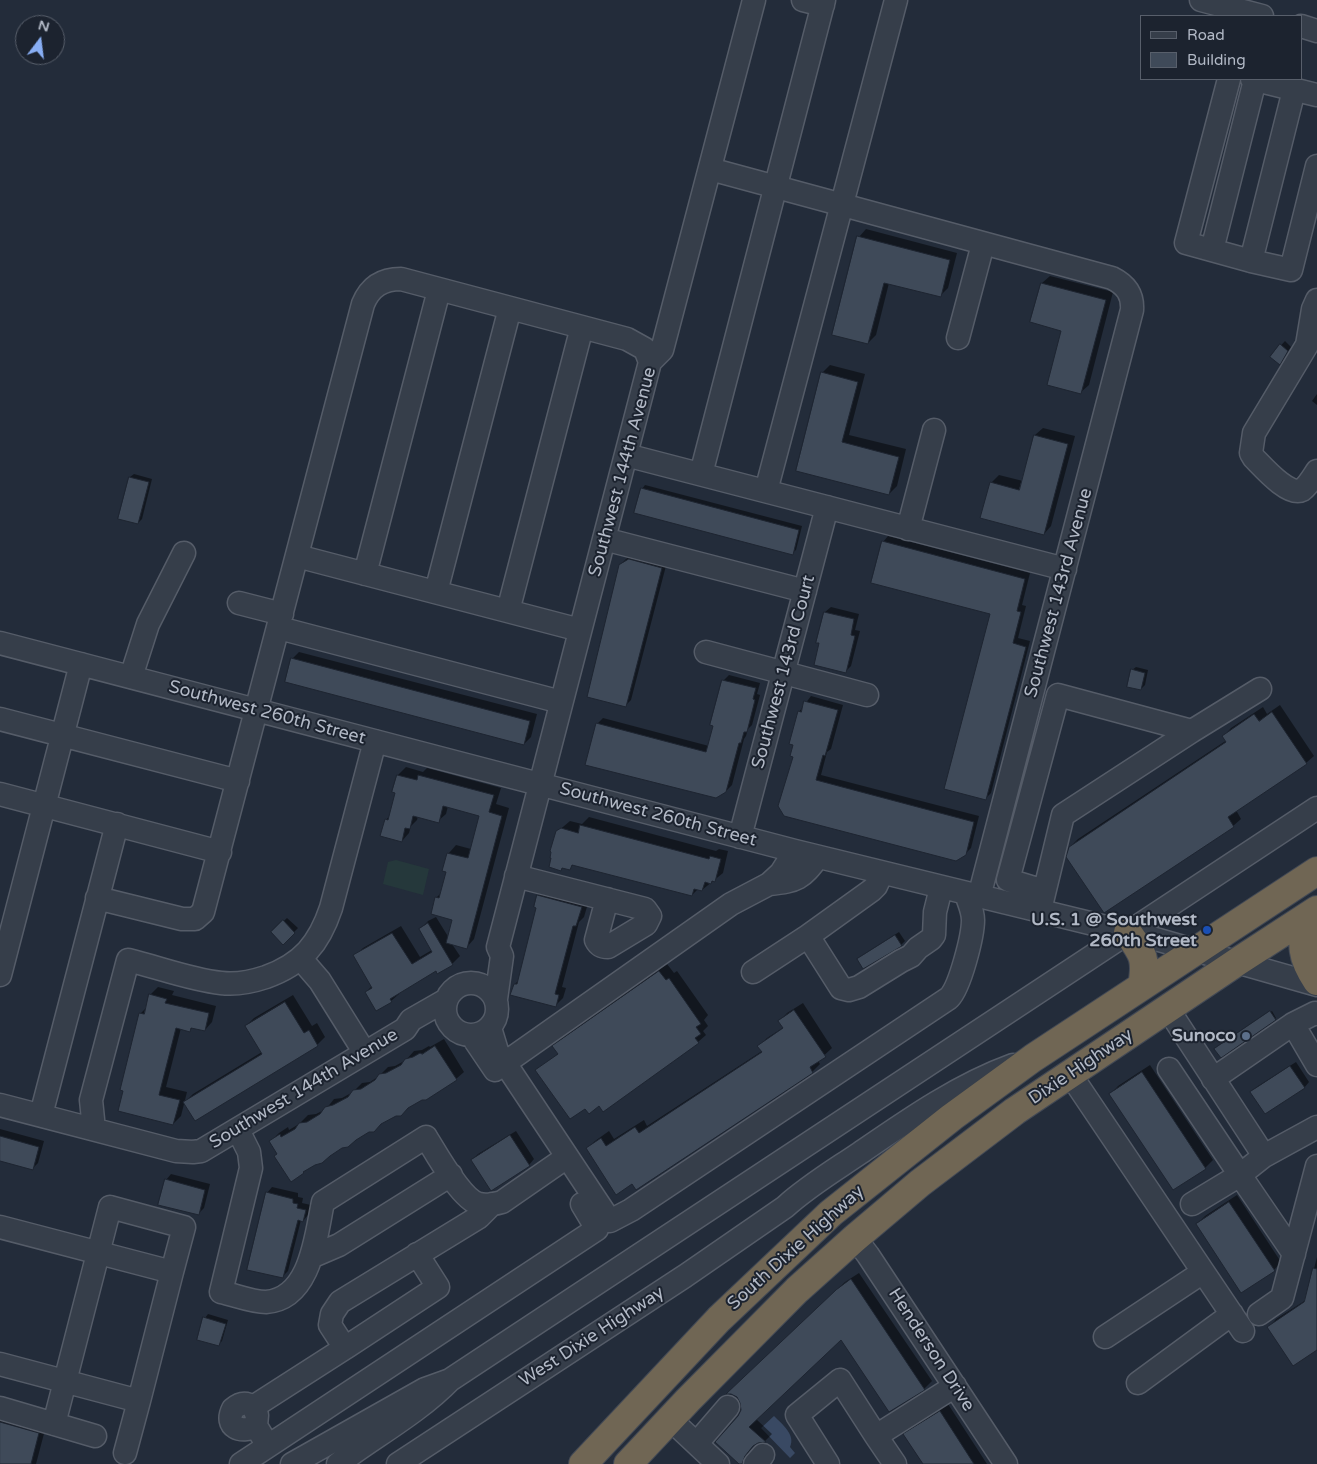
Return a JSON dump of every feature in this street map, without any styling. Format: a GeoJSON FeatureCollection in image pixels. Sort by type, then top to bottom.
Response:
{"type":"FeatureCollection","features":[{"type":"Feature","properties":{"kind":"highway","name":"Dixie Highway"},"geometry":{"type":"LineString","coordinates":[[1033,1058],[1317,871]]}},
{"type":"Feature","properties":{"kind":"highway"},"geometry":{"type":"LineString","coordinates":[[1312,914],[1302,938],[1303,953],[1308,968],[1317,982]]}},
{"type":"Feature","properties":{"kind":"highway","name":"Dixie Highway"},"geometry":{"type":"LineString","coordinates":[[855,1238],[970,1144],[1070,1074],[1312,914]]}},
{"type":"Feature","properties":{"kind":"highway"},"geometry":{"type":"LineString","coordinates":[[1128,933],[1142,952],[1144,960],[1142,986]]}},
{"type":"Feature","properties":{"kind":"highway","name":"South Dixie Highway"},"geometry":{"type":"LineString","coordinates":[[583,1464],[719,1319],[830,1214],[965,1107],[1033,1058]]}},
{"type":"Feature","properties":{"kind":"highway"},"geometry":{"type":"LineString","coordinates":[[830,1214],[855,1238]]}},
{"type":"Feature","properties":{"kind":"highway","name":"South Dixie Highway"},"geometry":{"type":"LineString","coordinates":[[628,1464],[797,1290],[855,1238]]}},
{"type":"Feature","properties":{"kind":"street","name":"Southwest 144th Avenue"},"geometry":{"type":"LineString","coordinates":[[463,984],[480,970],[491,953],[498,947],[650,362],[662,350],[754,0]]}},
{"type":"Feature","properties":{"kind":"street"},"geometry":{"type":"LineString","coordinates":[[766,492],[896,0]]}},
{"type":"Feature","properties":{"kind":"street"},"geometry":{"type":"LineString","coordinates":[[1201,0],[1252,15]]}},
{"type":"Feature","properties":{"kind":"street"},"geometry":{"type":"LineString","coordinates":[[701,474],[776,187],[817,2]]}},
{"type":"Feature","properties":{"kind":"street"},"geometry":{"type":"LineString","coordinates":[[1302,26],[1317,31]]}},
{"type":"Feature","properties":{"kind":"street"},"geometry":{"type":"LineString","coordinates":[[1229,80],[1186,243],[1291,270],[1317,166]]}},
{"type":"Feature","properties":{"kind":"street"},"geometry":{"type":"LineString","coordinates":[[1212,250],[1254,80]]}},
{"type":"Feature","properties":{"kind":"street"},"geometry":{"type":"LineString","coordinates":[[1258,80],[1317,95]]}},
{"type":"Feature","properties":{"kind":"street"},"geometry":{"type":"LineString","coordinates":[[1251,261],[1294,90]]}},
{"type":"Feature","properties":{"kind":"street"},"geometry":{"type":"LineString","coordinates":[[710,169],[983,244],[958,338]]}},
{"type":"Feature","properties":{"kind":"street","name":"Southwest 143rd Avenue"},"geometry":{"type":"LineString","coordinates":[[972,896],[1065,569],[1132,310],[1131,296],[1128,290],[1124,284],[1112,278],[983,244]]}},
{"type":"Feature","properties":{"kind":"street"},"geometry":{"type":"LineString","coordinates":[[97,898],[182,919],[195,919],[203,912],[366,296],[375,286],[381,282],[394,279],[582,327],[634,342],[645,349],[650,362]]}},
{"type":"Feature","properties":{"kind":"street"},"geometry":{"type":"LineString","coordinates":[[365,574],[439,290]]}},
{"type":"Feature","properties":{"kind":"street"},"geometry":{"type":"LineString","coordinates":[[1317,300],[1313,309],[1307,345],[1254,433],[1251,453],[1288,489],[1297,492],[1304,489],[1317,471]]}},
{"type":"Feature","properties":{"kind":"street"},"geometry":{"type":"LineString","coordinates":[[436,592],[510,308]]}},
{"type":"Feature","properties":{"kind":"street"},"geometry":{"type":"LineString","coordinates":[[508,611],[582,327]]}},
{"type":"Feature","properties":{"kind":"street"},"geometry":{"type":"LineString","coordinates":[[908,529],[934,430]]}},
{"type":"Feature","properties":{"kind":"street"},"geometry":{"type":"LineString","coordinates":[[626,454],[1065,569]]}},
{"type":"Feature","properties":{"kind":"street","name":"Southwest 143rd Court"},"geometry":{"type":"LineString","coordinates":[[740,837],[827,507]]}},
{"type":"Feature","properties":{"kind":"street"},"geometry":{"type":"LineString","coordinates":[[604,539],[805,591]]}},
{"type":"Feature","properties":{"kind":"street"},"geometry":{"type":"LineString","coordinates":[[131,677],[148,624],[184,553]]}},
{"type":"Feature","properties":{"kind":"street"},"geometry":{"type":"LineString","coordinates":[[297,556],[580,630]]}},
{"type":"Feature","properties":{"kind":"street"},"geometry":{"type":"LineString","coordinates":[[238,603],[280,621],[562,702]]}},
{"type":"Feature","properties":{"kind":"street","name":"Southwest 260th Street"},"geometry":{"type":"LineString","coordinates":[[0,643],[972,896],[1042,902],[1128,933],[1196,950],[1317,985]]}},
{"type":"Feature","properties":{"kind":"street"},"geometry":{"type":"LineString","coordinates":[[704,660],[866,702]]}},
{"type":"Feature","properties":{"kind":"street"},"geometry":{"type":"LineString","coordinates":[[1,969],[82,664]]}},
{"type":"Feature","properties":{"kind":"street"},"geometry":{"type":"LineString","coordinates":[[1192,731],[1058,695],[1008,880],[1042,902],[1063,815],[1260,689]]}},
{"type":"Feature","properties":{"kind":"street"},"geometry":{"type":"LineString","coordinates":[[0,719],[238,781]]}},
{"type":"Feature","properties":{"kind":"street"},"geometry":{"type":"LineString","coordinates":[[94,1129],[91,1100],[128,960],[209,981],[231,984],[257,980],[284,969],[301,959],[322,929],[331,908],[375,741]]}},
{"type":"Feature","properties":{"kind":"street"},"geometry":{"type":"LineString","coordinates":[[0,794],[220,852]]}},
{"type":"Feature","properties":{"kind":"street"},"geometry":{"type":"LineString","coordinates":[[338,1464],[433,1397],[450,1380],[1317,808]]}},
{"type":"Feature","properties":{"kind":"street"},"geometry":{"type":"LineString","coordinates":[[41,1115],[116,824]]}},
{"type":"Feature","properties":{"kind":"street"},"geometry":{"type":"LineString","coordinates":[[505,1063],[731,904],[769,884],[781,873],[795,851]]}},
{"type":"Feature","properties":{"kind":"street"},"geometry":{"type":"LineString","coordinates":[[769,884],[786,882],[805,875],[818,857]]}},
{"type":"Feature","properties":{"kind":"street"},"geometry":{"type":"LineString","coordinates":[[753,972],[808,936],[872,890],[882,873]]}},
{"type":"Feature","properties":{"kind":"street"},"geometry":{"type":"LineString","coordinates":[[516,876],[607,899]]}},
{"type":"Feature","properties":{"kind":"street"},"geometry":{"type":"LineString","coordinates":[[808,936],[841,988],[849,990],[859,987],[911,956],[934,935],[935,912],[942,888]]}},
{"type":"Feature","properties":{"kind":"street"},"geometry":{"type":"LineString","coordinates":[[241,1464],[603,1225],[631,1210],[949,998],[954,993],[958,984],[972,929],[972,896]]}},
{"type":"Feature","properties":{"kind":"street","name":"Southwest 144th Avenue"},"geometry":{"type":"LineString","coordinates":[[496,998],[502,956],[498,947]]}},
{"type":"Feature","properties":{"kind":"street"},"geometry":{"type":"LineString","coordinates":[[301,959],[320,981],[365,1053]]}},
{"type":"Feature","properties":{"kind":"street"},"geometry":{"type":"LineString","coordinates":[[463,984],[478,984],[491,992],[496,998],[498,1014],[481,1032],[464,1035],[451,1026],[445,1014],[446,1000],[450,994],[463,984]]}},
{"type":"Feature","properties":{"kind":"street","name":"Southwest 144th Avenue"},"geometry":{"type":"LineString","coordinates":[[0,1105],[176,1151],[193,1152],[208,1148],[238,1130],[405,1029],[411,1020],[446,1000]]}},
{"type":"Feature","properties":{"kind":"street"},"geometry":{"type":"LineString","coordinates":[[1168,1009],[1264,1156]]}},
{"type":"Feature","properties":{"kind":"street"},"geometry":{"type":"LineString","coordinates":[[1213,1078],[1293,1024],[1315,1013],[1317,1014]]}},
{"type":"Feature","properties":{"kind":"street"},"geometry":{"type":"LineString","coordinates":[[1293,1024],[1317,1065]]}},
{"type":"Feature","properties":{"kind":"street","name":"Southwest 144th Avenue"},"geometry":{"type":"LineString","coordinates":[[405,1029],[415,1031],[432,1027],[451,1026]]}},
{"type":"Feature","properties":{"kind":"street"},"geometry":{"type":"LineString","coordinates":[[481,1032],[603,1225]]}},
{"type":"Feature","properties":{"kind":"street"},"geometry":{"type":"LineString","coordinates":[[481,1032],[494,1046],[505,1063],[562,1161]]}},
{"type":"Feature","properties":{"kind":"street","name":"West Dixie Highway"},"geometry":{"type":"LineString","coordinates":[[398,1464],[685,1276],[785,1207],[798,1195],[884,1137],[964,1087],[987,1075],[1033,1058]]}},
{"type":"Feature","properties":{"kind":"street"},"geometry":{"type":"LineString","coordinates":[[1169,1069],[1294,1254]]}},
{"type":"Feature","properties":{"kind":"street"},"geometry":{"type":"LineString","coordinates":[[1070,1074],[1237,1323],[1138,1383]]}},
{"type":"Feature","properties":{"kind":"street"},"geometry":{"type":"LineString","coordinates":[[1192,1204],[1240,1174],[1264,1156],[1317,1127]]}},
{"type":"Feature","properties":{"kind":"street"},"geometry":{"type":"LineString","coordinates":[[238,1130],[249,1152],[252,1168],[221,1292],[264,1302],[281,1298],[300,1282],[311,1256],[323,1202],[426,1137],[467,1198],[479,1204],[502,1202],[562,1161]]}},
{"type":"Feature","properties":{"kind":"street"},"geometry":{"type":"LineString","coordinates":[[1259,1314],[1282,1298],[1317,1166]]}},
{"type":"Feature","properties":{"kind":"street"},"geometry":{"type":"LineString","coordinates":[[311,1256],[339,1245],[451,1175]]}},
{"type":"Feature","properties":{"kind":"street"},"geometry":{"type":"LineString","coordinates":[[345,1348],[330,1325],[332,1314],[340,1302],[479,1217],[492,1204]]}},
{"type":"Feature","properties":{"kind":"street","name":"West Dixie Highway"},"geometry":{"type":"LineString","coordinates":[[785,1207],[810,1204],[819,1206],[830,1214]]}},
{"type":"Feature","properties":{"kind":"street"},"geometry":{"type":"LineString","coordinates":[[54,1424],[110,1207],[184,1227],[125,1454]]}},
{"type":"Feature","properties":{"kind":"street"},"geometry":{"type":"LineString","coordinates":[[0,1227],[172,1272]]}},
{"type":"Feature","properties":{"kind":"street","name":"Henderson Drive"},"geometry":{"type":"LineString","coordinates":[[855,1238],[868,1254],[1006,1464]]}},
{"type":"Feature","properties":{"kind":"street"},"geometry":{"type":"LineString","coordinates":[[268,1446],[255,1416],[345,1348],[438,1287],[416,1254]]}},
{"type":"Feature","properties":{"kind":"street"},"geometry":{"type":"LineString","coordinates":[[1105,1337],[1203,1272]]}},
{"type":"Feature","properties":{"kind":"street"},"geometry":{"type":"LineString","coordinates":[[0,1364],[139,1401]]}},
{"type":"Feature","properties":{"kind":"street"},"geometry":{"type":"LineString","coordinates":[[292,1464],[426,1389],[450,1380]]}},
{"type":"Feature","properties":{"kind":"street"},"geometry":{"type":"LineString","coordinates":[[823,1462],[797,1415],[840,1380],[895,1464]]}},
{"type":"Feature","properties":{"kind":"street"},"geometry":{"type":"LineString","coordinates":[[876,1436],[954,1386]]}},
{"type":"Feature","properties":{"kind":"street"},"geometry":{"type":"LineString","coordinates":[[697,1444],[728,1407]]}},
{"type":"Feature","properties":{"kind":"street"},"geometry":{"type":"LineString","coordinates":[[0,1408],[95,1436]]}},
{"type":"Feature","properties":{"kind":"street"},"geometry":{"type":"LineString","coordinates":[[670,1419],[718,1464]]}},
{"type":"Feature","properties":{"kind":"shaded area"},"geometry":{"type":"Polygon","coordinates":[[[396,860],[429,869],[423,895],[383,884],[388,862],[396,860]]]}},
{"type":"Feature","properties":{"kind":"water"},"geometry":{"type":"Polygon","coordinates":[[[774,1416],[790,1434],[790,1447],[795,1453],[790,1458],[761,1428],[774,1416]]]}},
{"type":"Feature","properties":{"kind":"building"},"geometry":{"type":"Polygon","coordinates":[[[857,236],[950,260],[941,297],[884,283],[868,344],[832,335],[857,236]]]}},
{"type":"Feature","properties":{"kind":"building"},"geometry":{"type":"Polygon","coordinates":[[[1041,283],[1106,300],[1081,394],[1047,385],[1061,331],[1030,322],[1041,283]]]}},
{"type":"Feature","properties":{"kind":"building"},"geometry":{"type":"Polygon","coordinates":[[[1280,344],[1288,351],[1280,365],[1270,357],[1280,344]]]}},
{"type":"Feature","properties":{"kind":"building"},"geometry":{"type":"Polygon","coordinates":[[[821,372],[858,382],[842,442],[899,457],[889,495],[796,471],[821,372]]]}},
{"type":"Feature","properties":{"kind":"building"},"geometry":{"type":"Polygon","coordinates":[[[1034,435],[1068,444],[1044,535],[980,518],[990,482],[1019,490],[1034,435]]]}},
{"type":"Feature","properties":{"kind":"building"},"geometry":{"type":"Polygon","coordinates":[[[129,477],[149,482],[138,524],[118,519],[129,477]]]}},
{"type":"Feature","properties":{"kind":"building"},"geometry":{"type":"Polygon","coordinates":[[[641,488],[799,530],[793,555],[634,513],[641,488]]]}},
{"type":"Feature","properties":{"kind":"building"},"geometry":{"type":"Polygon","coordinates":[[[882,541],[1025,579],[1017,611],[1021,612],[1013,643],[1026,647],[986,800],[944,789],[990,614],[871,583],[882,541]]]}},
{"type":"Feature","properties":{"kind":"building"},"geometry":{"type":"Polygon","coordinates":[[[629,559],[662,568],[626,707],[587,697],[619,565],[629,559]]]}},
{"type":"Feature","properties":{"kind":"building"},"geometry":{"type":"Polygon","coordinates":[[[824,612],[854,619],[851,635],[855,636],[846,673],[814,665],[819,643],[816,643],[824,612]]]}},
{"type":"Feature","properties":{"kind":"building"},"geometry":{"type":"Polygon","coordinates":[[[291,658],[530,721],[524,745],[285,682],[291,658]]]}},
{"type":"Feature","properties":{"kind":"building"},"geometry":{"type":"Polygon","coordinates":[[[1131,669],[1145,673],[1141,690],[1127,687],[1131,669]]]}},
{"type":"Feature","properties":{"kind":"building"},"geometry":{"type":"Polygon","coordinates":[[[722,680],[756,688],[747,732],[744,732],[741,743],[739,743],[726,792],[716,798],[585,765],[596,723],[706,752],[713,726],[710,725],[722,680]]]}},
{"type":"Feature","properties":{"kind":"building"},"geometry":{"type":"Polygon","coordinates":[[[804,701],[838,710],[816,780],[974,822],[966,855],[956,861],[784,816],[778,806],[793,757],[790,756],[793,745],[789,744],[798,711],[801,712],[804,701]]]}},
{"type":"Feature","properties":{"kind":"building"},"geometry":{"type":"Polygon","coordinates":[[[1272,712],[1307,764],[1228,817],[1234,827],[1104,913],[1066,857],[1069,847],[1226,742],[1222,736],[1254,714],[1259,721],[1272,712]]]}},
{"type":"Feature","properties":{"kind":"building"},"geometry":{"type":"Polygon","coordinates":[[[397,775],[417,780],[418,775],[494,795],[489,812],[502,816],[467,949],[446,943],[452,920],[431,914],[435,897],[439,898],[446,872],[442,871],[447,853],[468,858],[479,816],[443,806],[439,823],[413,816],[410,829],[405,828],[402,842],[380,836],[385,819],[388,820],[395,793],[392,792],[397,775]]]}},
{"type":"Feature","properties":{"kind":"building"},"geometry":{"type":"Polygon","coordinates":[[[580,825],[709,859],[710,856],[721,859],[715,882],[712,881],[711,884],[705,882],[702,891],[694,889],[692,896],[572,865],[570,870],[562,868],[561,871],[549,867],[550,851],[556,831],[561,828],[578,833],[580,825]]]}},
{"type":"Feature","properties":{"kind":"building"},"geometry":{"type":"Polygon","coordinates":[[[537,895],[582,907],[576,926],[573,926],[555,994],[559,995],[556,1007],[510,995],[514,984],[517,984],[536,908],[534,907],[537,895]]]}},
{"type":"Feature","properties":{"kind":"building"},"geometry":{"type":"Polygon","coordinates":[[[283,920],[295,933],[283,945],[271,932],[283,920]]]}},
{"type":"Feature","properties":{"kind":"building"},"geometry":{"type":"Polygon","coordinates":[[[428,923],[453,965],[437,974],[436,971],[390,999],[392,1002],[376,1011],[365,992],[372,988],[353,955],[392,933],[412,964],[432,952],[419,929],[428,923]]]}},
{"type":"Feature","properties":{"kind":"building"},"geometry":{"type":"Polygon","coordinates":[[[895,935],[902,946],[863,969],[857,959],[895,935]]]}},
{"type":"Feature","properties":{"kind":"building"},"geometry":{"type":"Polygon","coordinates":[[[659,971],[666,980],[669,978],[701,1024],[696,1027],[701,1034],[695,1038],[699,1043],[603,1112],[599,1106],[589,1114],[585,1109],[570,1119],[535,1070],[558,1054],[552,1046],[659,971]]]}},
{"type":"Feature","properties":{"kind":"building"},"geometry":{"type":"Polygon","coordinates":[[[149,994],[167,999],[165,1003],[209,1013],[205,1031],[191,1028],[190,1032],[176,1028],[159,1095],[180,1100],[173,1125],[118,1111],[123,1091],[120,1090],[139,1013],[144,1014],[149,994]]]}},
{"type":"Feature","properties":{"kind":"building"},"geometry":{"type":"Polygon","coordinates":[[[285,1002],[304,1033],[309,1030],[318,1046],[195,1121],[183,1102],[262,1054],[245,1026],[285,1002]]]}},
{"type":"Feature","properties":{"kind":"building"},"geometry":{"type":"Polygon","coordinates":[[[794,1010],[826,1057],[810,1067],[813,1073],[636,1190],[632,1184],[616,1195],[586,1148],[601,1138],[606,1146],[635,1127],[639,1133],[762,1052],[757,1046],[783,1028],[778,1021],[794,1010]]]}},
{"type":"Feature","properties":{"kind":"building","name":"Sunoco"},"geometry":{"type":"Polygon","coordinates":[[[1270,1011],[1276,1020],[1221,1058],[1214,1049],[1270,1011]]]}},
{"type":"Feature","properties":{"kind":"building"},"geometry":{"type":"Polygon","coordinates":[[[435,1046],[457,1080],[426,1100],[422,1100],[408,1108],[401,1116],[396,1116],[381,1124],[374,1132],[369,1132],[348,1147],[342,1148],[322,1163],[303,1172],[291,1182],[274,1156],[277,1154],[269,1141],[280,1134],[281,1137],[295,1129],[299,1123],[307,1122],[320,1114],[325,1107],[348,1097],[353,1090],[361,1089],[375,1080],[379,1074],[386,1073],[401,1065],[405,1059],[420,1053],[422,1054],[435,1046]]]}},
{"type":"Feature","properties":{"kind":"building"},"geometry":{"type":"Polygon","coordinates":[[[1290,1066],[1305,1088],[1265,1114],[1250,1092],[1290,1066]]]}},
{"type":"Feature","properties":{"kind":"building"},"geometry":{"type":"Polygon","coordinates":[[[1142,1072],[1206,1169],[1173,1190],[1109,1094],[1142,1072]]]}},
{"type":"Feature","properties":{"kind":"building"},"geometry":{"type":"Polygon","coordinates":[[[510,1135],[530,1166],[491,1191],[471,1160],[510,1135]]]}},
{"type":"Feature","properties":{"kind":"building"},"geometry":{"type":"Polygon","coordinates":[[[0,1136],[39,1147],[33,1170],[0,1161],[0,1136]]]}},
{"type":"Feature","properties":{"kind":"building"},"geometry":{"type":"Polygon","coordinates":[[[165,1179],[205,1190],[199,1215],[158,1205],[165,1179]]]}},
{"type":"Feature","properties":{"kind":"building"},"geometry":{"type":"Polygon","coordinates":[[[266,1192],[293,1199],[293,1203],[298,1204],[297,1208],[306,1210],[303,1222],[298,1220],[283,1278],[247,1270],[266,1192]]]}},
{"type":"Feature","properties":{"kind":"building"},"geometry":{"type":"Polygon","coordinates":[[[1229,1202],[1275,1271],[1241,1293],[1196,1224],[1229,1202]]]}},
{"type":"Feature","properties":{"kind":"building"},"geometry":{"type":"Polygon","coordinates":[[[1313,1268],[1317,1269],[1317,1350],[1293,1366],[1267,1327],[1304,1302],[1313,1268]]]}},
{"type":"Feature","properties":{"kind":"building"},"geometry":{"type":"Polygon","coordinates":[[[851,1279],[925,1390],[889,1412],[841,1340],[749,1427],[766,1442],[753,1446],[745,1456],[742,1464],[739,1464],[715,1442],[741,1410],[737,1397],[726,1394],[836,1290],[851,1279]]]}},
{"type":"Feature","properties":{"kind":"building"},"geometry":{"type":"Polygon","coordinates":[[[203,1317],[226,1324],[219,1346],[197,1340],[203,1317]]]}},
{"type":"Feature","properties":{"kind":"building"},"geometry":{"type":"Polygon","coordinates":[[[940,1411],[974,1464],[923,1464],[903,1434],[940,1411]]]}},
{"type":"Feature","properties":{"kind":"building"},"geometry":{"type":"Polygon","coordinates":[[[0,1422],[39,1433],[31,1464],[0,1464],[0,1422]]]}},
{"type":"Feature","properties":{"kind":"place","name":"U.S. 1 @ Southwest 260th Street"},"geometry":{"type":"Point","coordinates":[1207,930]}},
{"type":"Feature","properties":{"kind":"place","name":"Sunoco"},"geometry":{"type":"Point","coordinates":[1246,1036]}}]}
